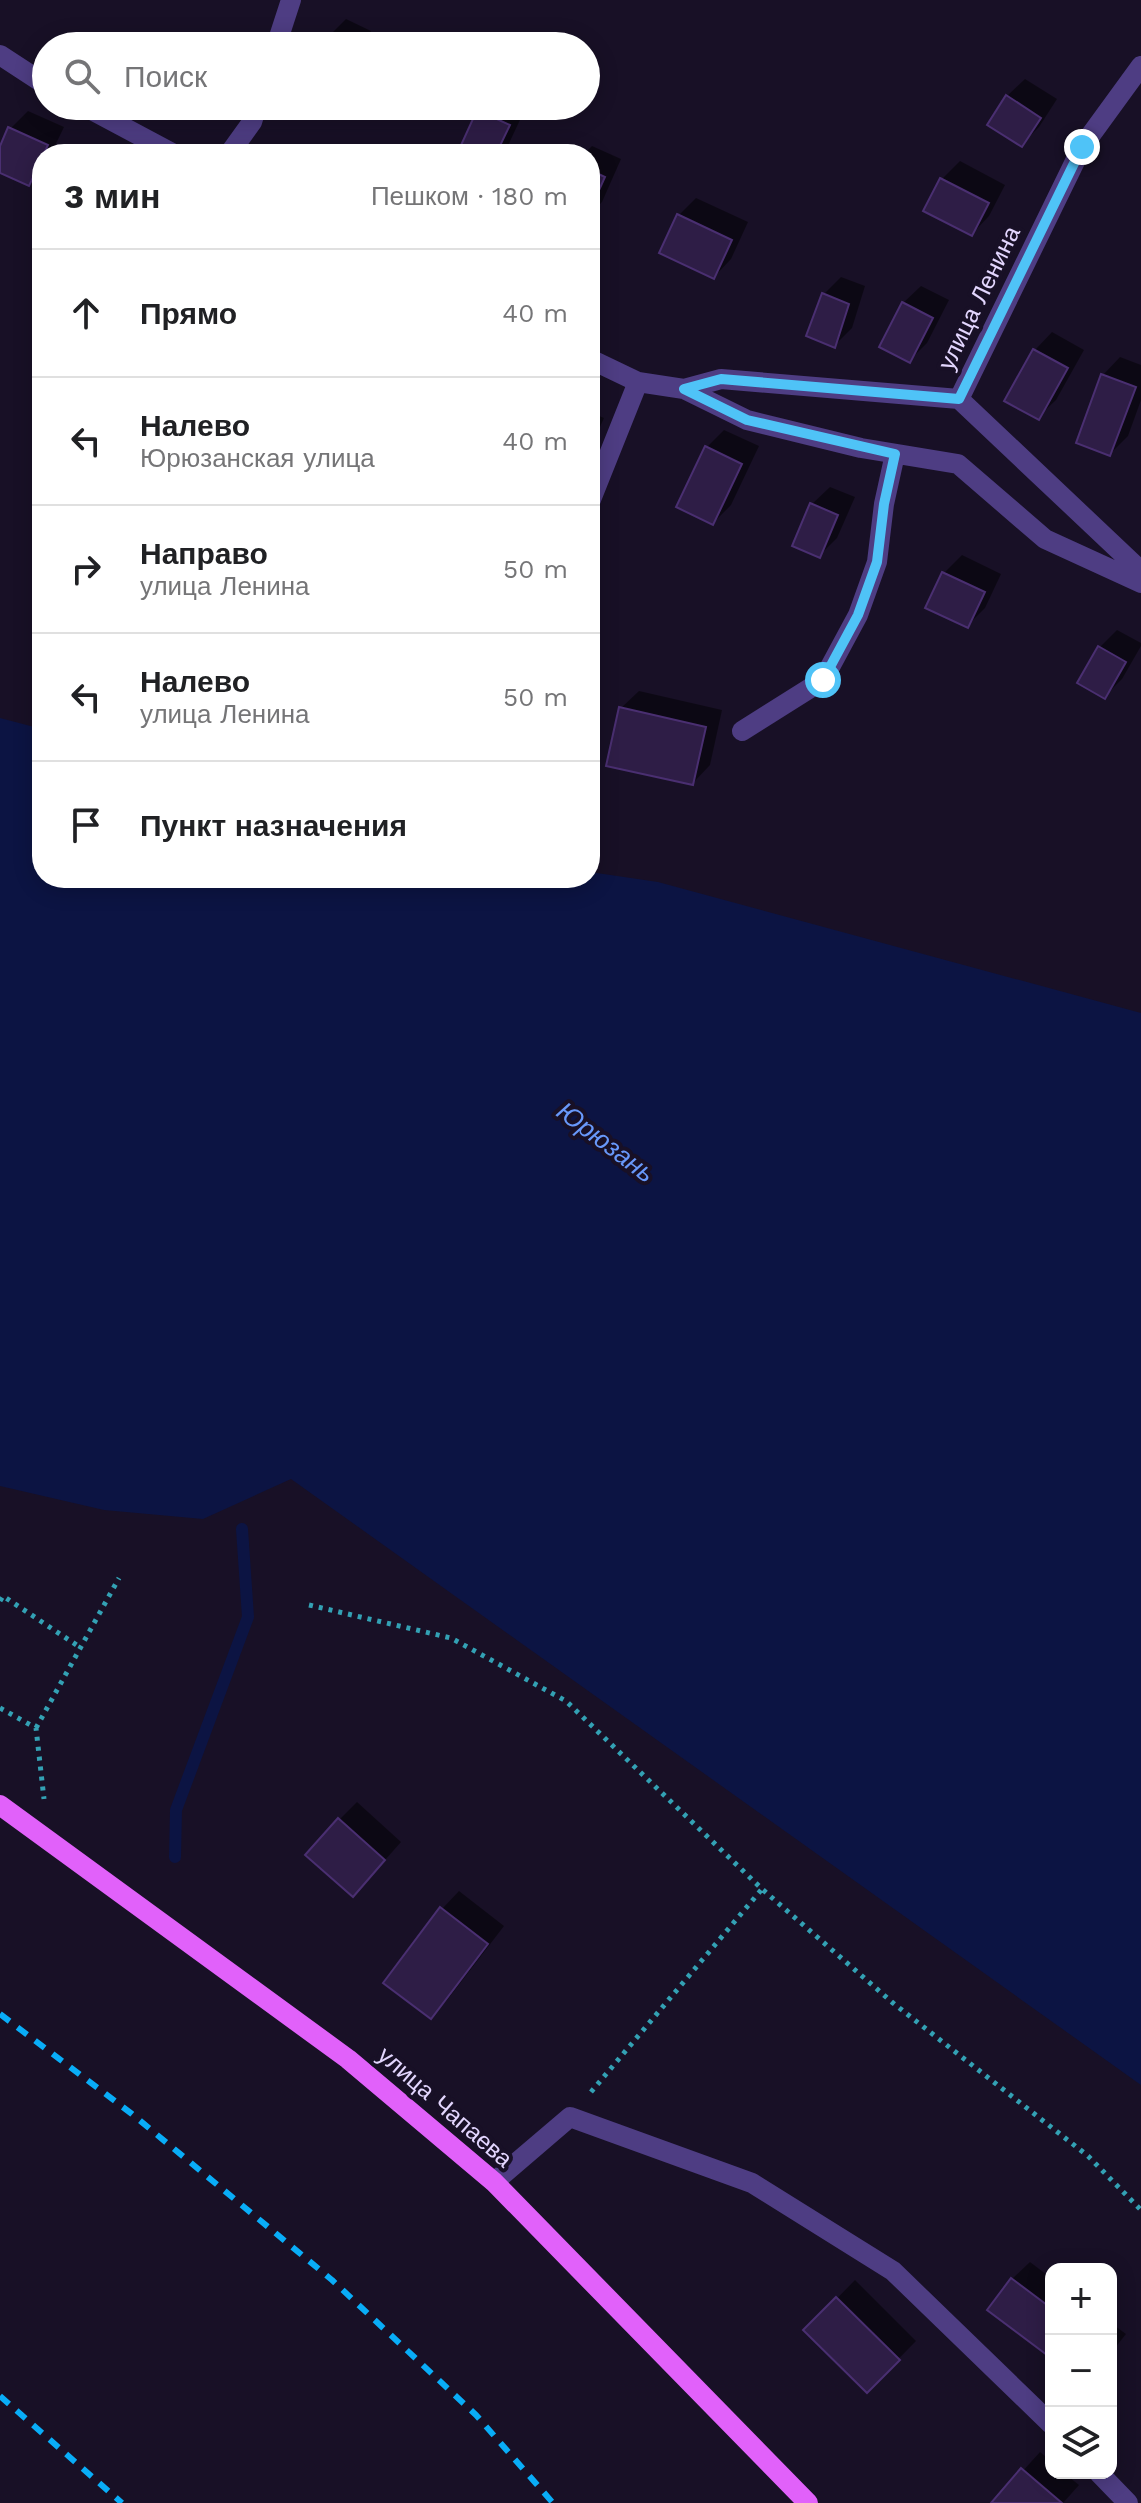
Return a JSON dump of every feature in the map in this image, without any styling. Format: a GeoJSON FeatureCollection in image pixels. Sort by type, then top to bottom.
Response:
{"type":"FeatureCollection","features":[{"type":"Feature","properties":{"kind":"main road","name":"улица Чапаева"},"geometry":{"type":"LineString","coordinates":[[0,1805],[348,2059],[494,2182],[808,2503]]}},
{"type":"Feature","properties":{"kind":"street"},"geometry":{"type":"LineString","coordinates":[[281,32],[291,0]]}},
{"type":"Feature","properties":{"kind":"street"},"geometry":{"type":"LineString","coordinates":[[0,55],[32,76]]}},
{"type":"Feature","properties":{"kind":"street","name":"улица Ленина"},"geometry":{"type":"LineString","coordinates":[[684,389],[721,379],[959,399],[1082,147],[1141,66]]}},
{"type":"Feature","properties":{"kind":"street"},"geometry":{"type":"LineString","coordinates":[[110,120],[155,144]]}},
{"type":"Feature","properties":{"kind":"street"},"geometry":{"type":"LineString","coordinates":[[236,144],[253,120]]}},
{"type":"Feature","properties":{"kind":"street"},"geometry":{"type":"LineString","coordinates":[[600,364],[638,382],[684,389],[747,420],[895,454],[958,464],[1045,539],[1141,583]]}},
{"type":"Feature","properties":{"kind":"street"},"geometry":{"type":"LineString","coordinates":[[600,477],[638,382]]}},
{"type":"Feature","properties":{"kind":"street"},"geometry":{"type":"LineString","coordinates":[[959,399],[1141,571]]}},
{"type":"Feature","properties":{"kind":"street"},"geometry":{"type":"LineString","coordinates":[[742,731],[823,680],[858,615],[877,562],[884,504],[895,454]]}},
{"type":"Feature","properties":{"kind":"street"},"geometry":{"type":"LineString","coordinates":[[494,2182],[570,2117],[752,2183],[893,2271],[1045,2418]]}},
{"type":"Feature","properties":{"kind":"street"},"geometry":{"type":"LineString","coordinates":[[1105,2479],[1128,2503]]}},
{"type":"Feature","properties":{"kind":"path"},"geometry":{"type":"LineString","coordinates":[[48,1840],[36,1728],[119,1578]]}},
{"type":"Feature","properties":{"kind":"path"},"geometry":{"type":"LineString","coordinates":[[0,1601],[3,1596],[81,1648]]}},
{"type":"Feature","properties":{"kind":"path"},"geometry":{"type":"LineString","coordinates":[[309,1605],[451,1638],[566,1701],[762,1889],[893,2003],[1088,2156],[1141,2210]]}},
{"type":"Feature","properties":{"kind":"path"},"geometry":{"type":"LineString","coordinates":[[0,1708],[36,1728]]}},
{"type":"Feature","properties":{"kind":"path"},"geometry":{"type":"LineString","coordinates":[[570,2117],[762,1889]]}},
{"type":"Feature","properties":{"kind":"water","name":"Юрюзань"},"geometry":{"type":"Polygon","coordinates":[[[0,718],[32,726],[32,888],[600,888],[600,873],[658,882],[1141,1013],[1141,2085],[291,1479],[203,1519],[104,1510],[0,1486],[0,718]]]}},
{"type":"Feature","properties":{"kind":"building"},"geometry":{"type":"Polygon","coordinates":[[[1006,95],[1041,118],[1022,147],[987,125],[1006,95]]]}},
{"type":"Feature","properties":{"kind":"building"},"geometry":{"type":"Polygon","coordinates":[[[472,120],[499,120],[510,125],[501,144],[462,144],[472,120]]]}},
{"type":"Feature","properties":{"kind":"building"},"geometry":{"type":"Polygon","coordinates":[[[8,127],[46,144],[32,144],[32,180],[29,186],[0,173],[0,146],[8,127]]]}},
{"type":"Feature","properties":{"kind":"building"},"geometry":{"type":"Polygon","coordinates":[[[940,178],[989,203],[972,236],[923,211],[940,178]]]}},
{"type":"Feature","properties":{"kind":"building"},"geometry":{"type":"Polygon","coordinates":[[[677,214],[732,240],[714,279],[659,253],[677,214]]]}},
{"type":"Feature","properties":{"kind":"building"},"geometry":{"type":"Polygon","coordinates":[[[822,293],[849,304],[835,348],[806,336],[822,293]]]}},
{"type":"Feature","properties":{"kind":"building"},"geometry":{"type":"Polygon","coordinates":[[[902,302],[933,318],[910,363],[879,347],[902,302]]]}},
{"type":"Feature","properties":{"kind":"building"},"geometry":{"type":"Polygon","coordinates":[[[1033,349],[1068,368],[1039,420],[1004,401],[1033,349]]]}},
{"type":"Feature","properties":{"kind":"building"},"geometry":{"type":"Polygon","coordinates":[[[1101,374],[1136,387],[1110,456],[1076,443],[1101,374]]]}},
{"type":"Feature","properties":{"kind":"building"},"geometry":{"type":"Polygon","coordinates":[[[705,446],[742,464],[713,525],[676,507],[705,446]]]}},
{"type":"Feature","properties":{"kind":"building"},"geometry":{"type":"Polygon","coordinates":[[[810,503],[838,515],[820,558],[792,546],[810,503]]]}},
{"type":"Feature","properties":{"kind":"building"},"geometry":{"type":"Polygon","coordinates":[[[942,572],[985,592],[968,628],[925,608],[942,572]]]}},
{"type":"Feature","properties":{"kind":"building"},"geometry":{"type":"Polygon","coordinates":[[[1098,646],[1126,662],[1105,699],[1077,683],[1098,646]]]}},
{"type":"Feature","properties":{"kind":"building"},"geometry":{"type":"Polygon","coordinates":[[[619,707],[706,727],[693,785],[606,766],[619,707]]]}},
{"type":"Feature","properties":{"kind":"building"},"geometry":{"type":"Polygon","coordinates":[[[338,1818],[385,1860],[353,1897],[305,1855],[338,1818]]]}},
{"type":"Feature","properties":{"kind":"building"},"geometry":{"type":"Polygon","coordinates":[[[440,1907],[488,1944],[431,2019],[383,1983],[440,1907]]]}},
{"type":"Feature","properties":{"kind":"building"},"geometry":{"type":"Polygon","coordinates":[[[1011,2278],[1045,2304],[1045,2354],[987,2310],[1011,2278]]]}},
{"type":"Feature","properties":{"kind":"building"},"geometry":{"type":"Polygon","coordinates":[[[836,2297],[900,2360],[867,2393],[803,2330],[836,2297]]]}},
{"type":"Feature","properties":{"kind":"building"},"geometry":{"type":"Polygon","coordinates":[[[1021,2468],[1062,2503],[991,2503],[1021,2468]]]}},
{"type":"Feature","properties":{"kind":"waterway"},"geometry":{"type":"LineString","coordinates":[[175,1857],[176,1810],[248,1617],[242,1529]]}},
{"type":"Feature","properties":{"kind":"railway"},"geometry":{"type":"LineString","coordinates":[[0,2014],[132,2114],[332,2280],[476,2415],[553,2503]]}},
{"type":"Feature","properties":{"kind":"railway"},"geometry":{"type":"LineString","coordinates":[[0,2396],[122,2503]]}},
{"type":"Feature","properties":{"kind":"route"},"geometry":{"type":"LineString","coordinates":[[823,680],[858,615],[877,562],[884,504],[895,454],[747,420],[684,389],[721,379],[959,399],[1082,147]]}}]}
